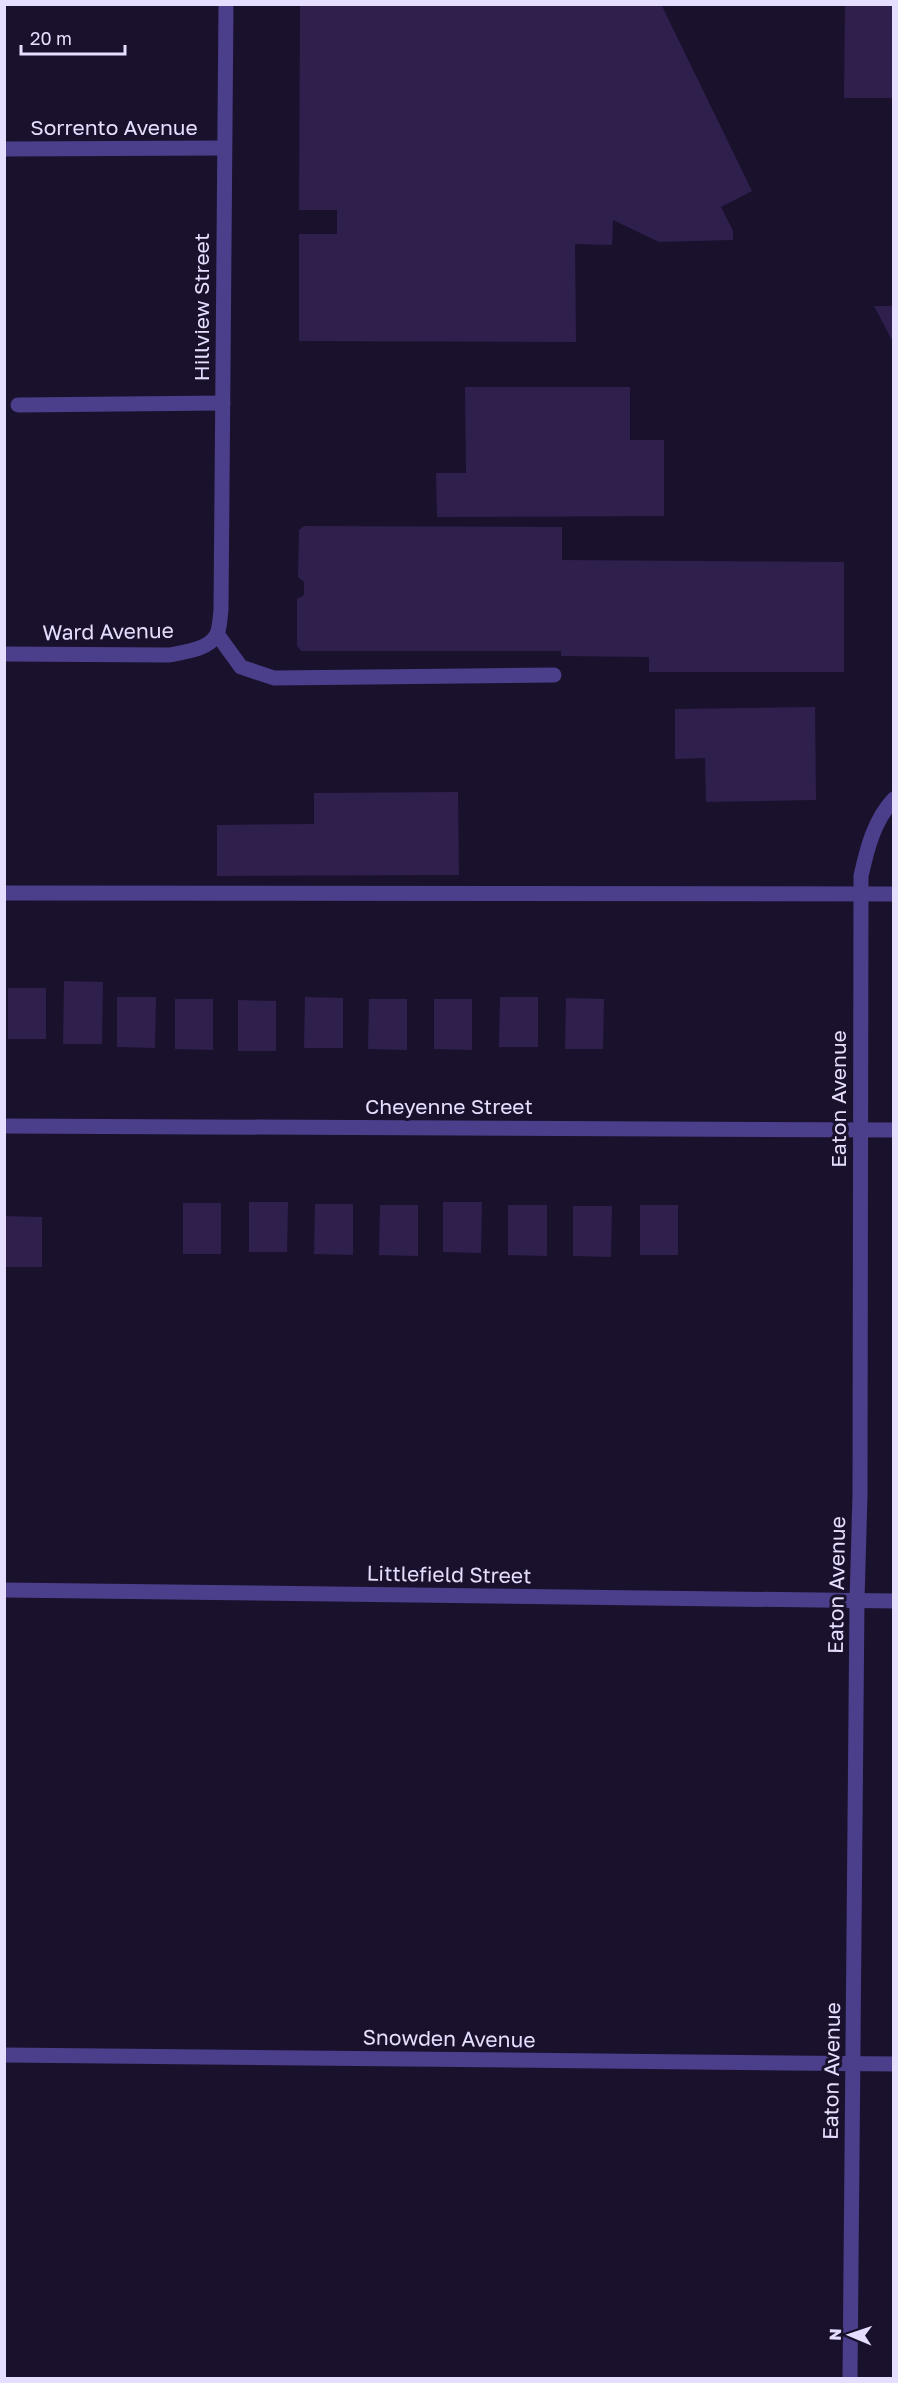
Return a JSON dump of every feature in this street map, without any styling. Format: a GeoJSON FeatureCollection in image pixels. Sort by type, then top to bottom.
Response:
{"type":"FeatureCollection","features":[{"type":"Feature","properties":{"kind":"street","name":"Hillview Street"},"geometry":{"type":"LineString","coordinates":[[217,634],[221,610],[226,4]]}},
{"type":"Feature","properties":{"kind":"street","name":"Sorrento Avenue"},"geometry":{"type":"LineString","coordinates":[[4,149],[224,148]]}},
{"type":"Feature","properties":{"kind":"street"},"geometry":{"type":"LineString","coordinates":[[18,405],[223,403]]}},
{"type":"Feature","properties":{"kind":"street"},"geometry":{"type":"LineString","coordinates":[[217,634],[241,667],[274,678],[554,675]]}},
{"type":"Feature","properties":{"kind":"street","name":"Ward Avenue"},"geometry":{"type":"LineString","coordinates":[[4,654],[169,655],[195,650],[209,644],[217,634]]}},
{"type":"Feature","properties":{"kind":"street","name":"Eaton Avenue"},"geometry":{"type":"LineString","coordinates":[[850,2379],[860,1494],[861,876],[867,848],[878,821],[894,799]]}},
{"type":"Feature","properties":{"kind":"street"},"geometry":{"type":"LineString","coordinates":[[4,892],[894,894]]}},
{"type":"Feature","properties":{"kind":"street","name":"Cheyenne Street"},"geometry":{"type":"LineString","coordinates":[[4,1126],[894,1130]]}},
{"type":"Feature","properties":{"kind":"street","name":"Littlefield Street"},"geometry":{"type":"LineString","coordinates":[[4,1590],[894,1601]]}},
{"type":"Feature","properties":{"kind":"street","name":"Snowden Avenue"},"geometry":{"type":"LineString","coordinates":[[4,2055],[894,2064]]}},
{"type":"Feature","properties":{"kind":"building"},"geometry":{"type":"Polygon","coordinates":[[[300,4],[661,4],[752,191],[721,207],[733,231],[733,240],[659,242],[613,220],[612,245],[575,244],[576,342],[299,341],[299,234],[337,234],[337,210],[299,210],[300,4]]]}},
{"type":"Feature","properties":{"kind":"building"},"geometry":{"type":"Polygon","coordinates":[[[845,4],[894,4],[894,98],[844,98],[845,4]]]}},
{"type":"Feature","properties":{"kind":"building"},"geometry":{"type":"Polygon","coordinates":[[[874,306],[894,306],[894,344],[874,306]]]}},
{"type":"Feature","properties":{"kind":"building"},"geometry":{"type":"Polygon","coordinates":[[[465,387],[630,387],[630,440],[664,440],[664,516],[437,517],[436,473],[466,473],[465,387]]]}},
{"type":"Feature","properties":{"kind":"building"},"geometry":{"type":"Polygon","coordinates":[[[304,526],[562,527],[562,560],[844,562],[844,672],[649,672],[649,657],[561,656],[561,651],[301,651],[297,646],[297,599],[304,595],[304,582],[298,577],[299,530],[304,526]]]}},
{"type":"Feature","properties":{"kind":"building"},"geometry":{"type":"Polygon","coordinates":[[[815,707],[816,800],[706,802],[705,758],[675,759],[675,709],[815,707]]]}},
{"type":"Feature","properties":{"kind":"building"},"geometry":{"type":"Polygon","coordinates":[[[458,792],[459,875],[217,876],[217,825],[314,824],[314,793],[458,792]]]}},
{"type":"Feature","properties":{"kind":"building"},"geometry":{"type":"Polygon","coordinates":[[[64,981],[103,982],[102,1044],[63,1044],[64,981]]]}},
{"type":"Feature","properties":{"kind":"building"},"geometry":{"type":"Polygon","coordinates":[[[8,988],[46,988],[46,1039],[8,1039],[8,988]]]}},
{"type":"Feature","properties":{"kind":"building"},"geometry":{"type":"Polygon","coordinates":[[[117,997],[156,997],[155,1048],[117,1047],[117,997]]]}},
{"type":"Feature","properties":{"kind":"building"},"geometry":{"type":"Polygon","coordinates":[[[305,997],[343,998],[343,1048],[304,1048],[305,997]]]}},
{"type":"Feature","properties":{"kind":"building"},"geometry":{"type":"Polygon","coordinates":[[[500,997],[538,997],[538,1047],[499,1047],[500,997]]]}},
{"type":"Feature","properties":{"kind":"building"},"geometry":{"type":"Polygon","coordinates":[[[566,998],[604,999],[603,1049],[565,1049],[566,998]]]}},
{"type":"Feature","properties":{"kind":"building"},"geometry":{"type":"Polygon","coordinates":[[[175,999],[213,999],[213,1050],[175,1049],[175,999]]]}},
{"type":"Feature","properties":{"kind":"building"},"geometry":{"type":"Polygon","coordinates":[[[369,999],[407,999],[407,1050],[368,1049],[369,999]]]}},
{"type":"Feature","properties":{"kind":"building"},"geometry":{"type":"Polygon","coordinates":[[[434,999],[472,999],[472,1050],[434,1049],[434,999]]]}},
{"type":"Feature","properties":{"kind":"building"},"geometry":{"type":"Polygon","coordinates":[[[238,1000],[276,1001],[276,1051],[238,1051],[238,1000]]]}},
{"type":"Feature","properties":{"kind":"building"},"geometry":{"type":"Polygon","coordinates":[[[249,1202],[288,1202],[287,1252],[249,1252],[249,1202]]]}},
{"type":"Feature","properties":{"kind":"building"},"geometry":{"type":"Polygon","coordinates":[[[443,1202],[482,1202],[481,1253],[443,1252],[443,1202]]]}},
{"type":"Feature","properties":{"kind":"building"},"geometry":{"type":"Polygon","coordinates":[[[183,1203],[221,1203],[221,1254],[183,1254],[183,1203]]]}},
{"type":"Feature","properties":{"kind":"building"},"geometry":{"type":"Polygon","coordinates":[[[315,1204],[353,1204],[353,1255],[314,1254],[315,1204]]]}},
{"type":"Feature","properties":{"kind":"building"},"geometry":{"type":"Polygon","coordinates":[[[380,1205],[418,1205],[418,1256],[379,1255],[380,1205]]]}},
{"type":"Feature","properties":{"kind":"building"},"geometry":{"type":"Polygon","coordinates":[[[508,1205],[547,1205],[547,1256],[508,1255],[508,1205]]]}},
{"type":"Feature","properties":{"kind":"building"},"geometry":{"type":"Polygon","coordinates":[[[640,1205],[678,1205],[678,1255],[640,1255],[640,1205]]]}},
{"type":"Feature","properties":{"kind":"building"},"geometry":{"type":"Polygon","coordinates":[[[573,1206],[612,1206],[611,1257],[573,1256],[573,1206]]]}},
{"type":"Feature","properties":{"kind":"building"},"geometry":{"type":"Polygon","coordinates":[[[4,1216],[42,1217],[42,1267],[4,1267],[4,1216]]]}}]}
